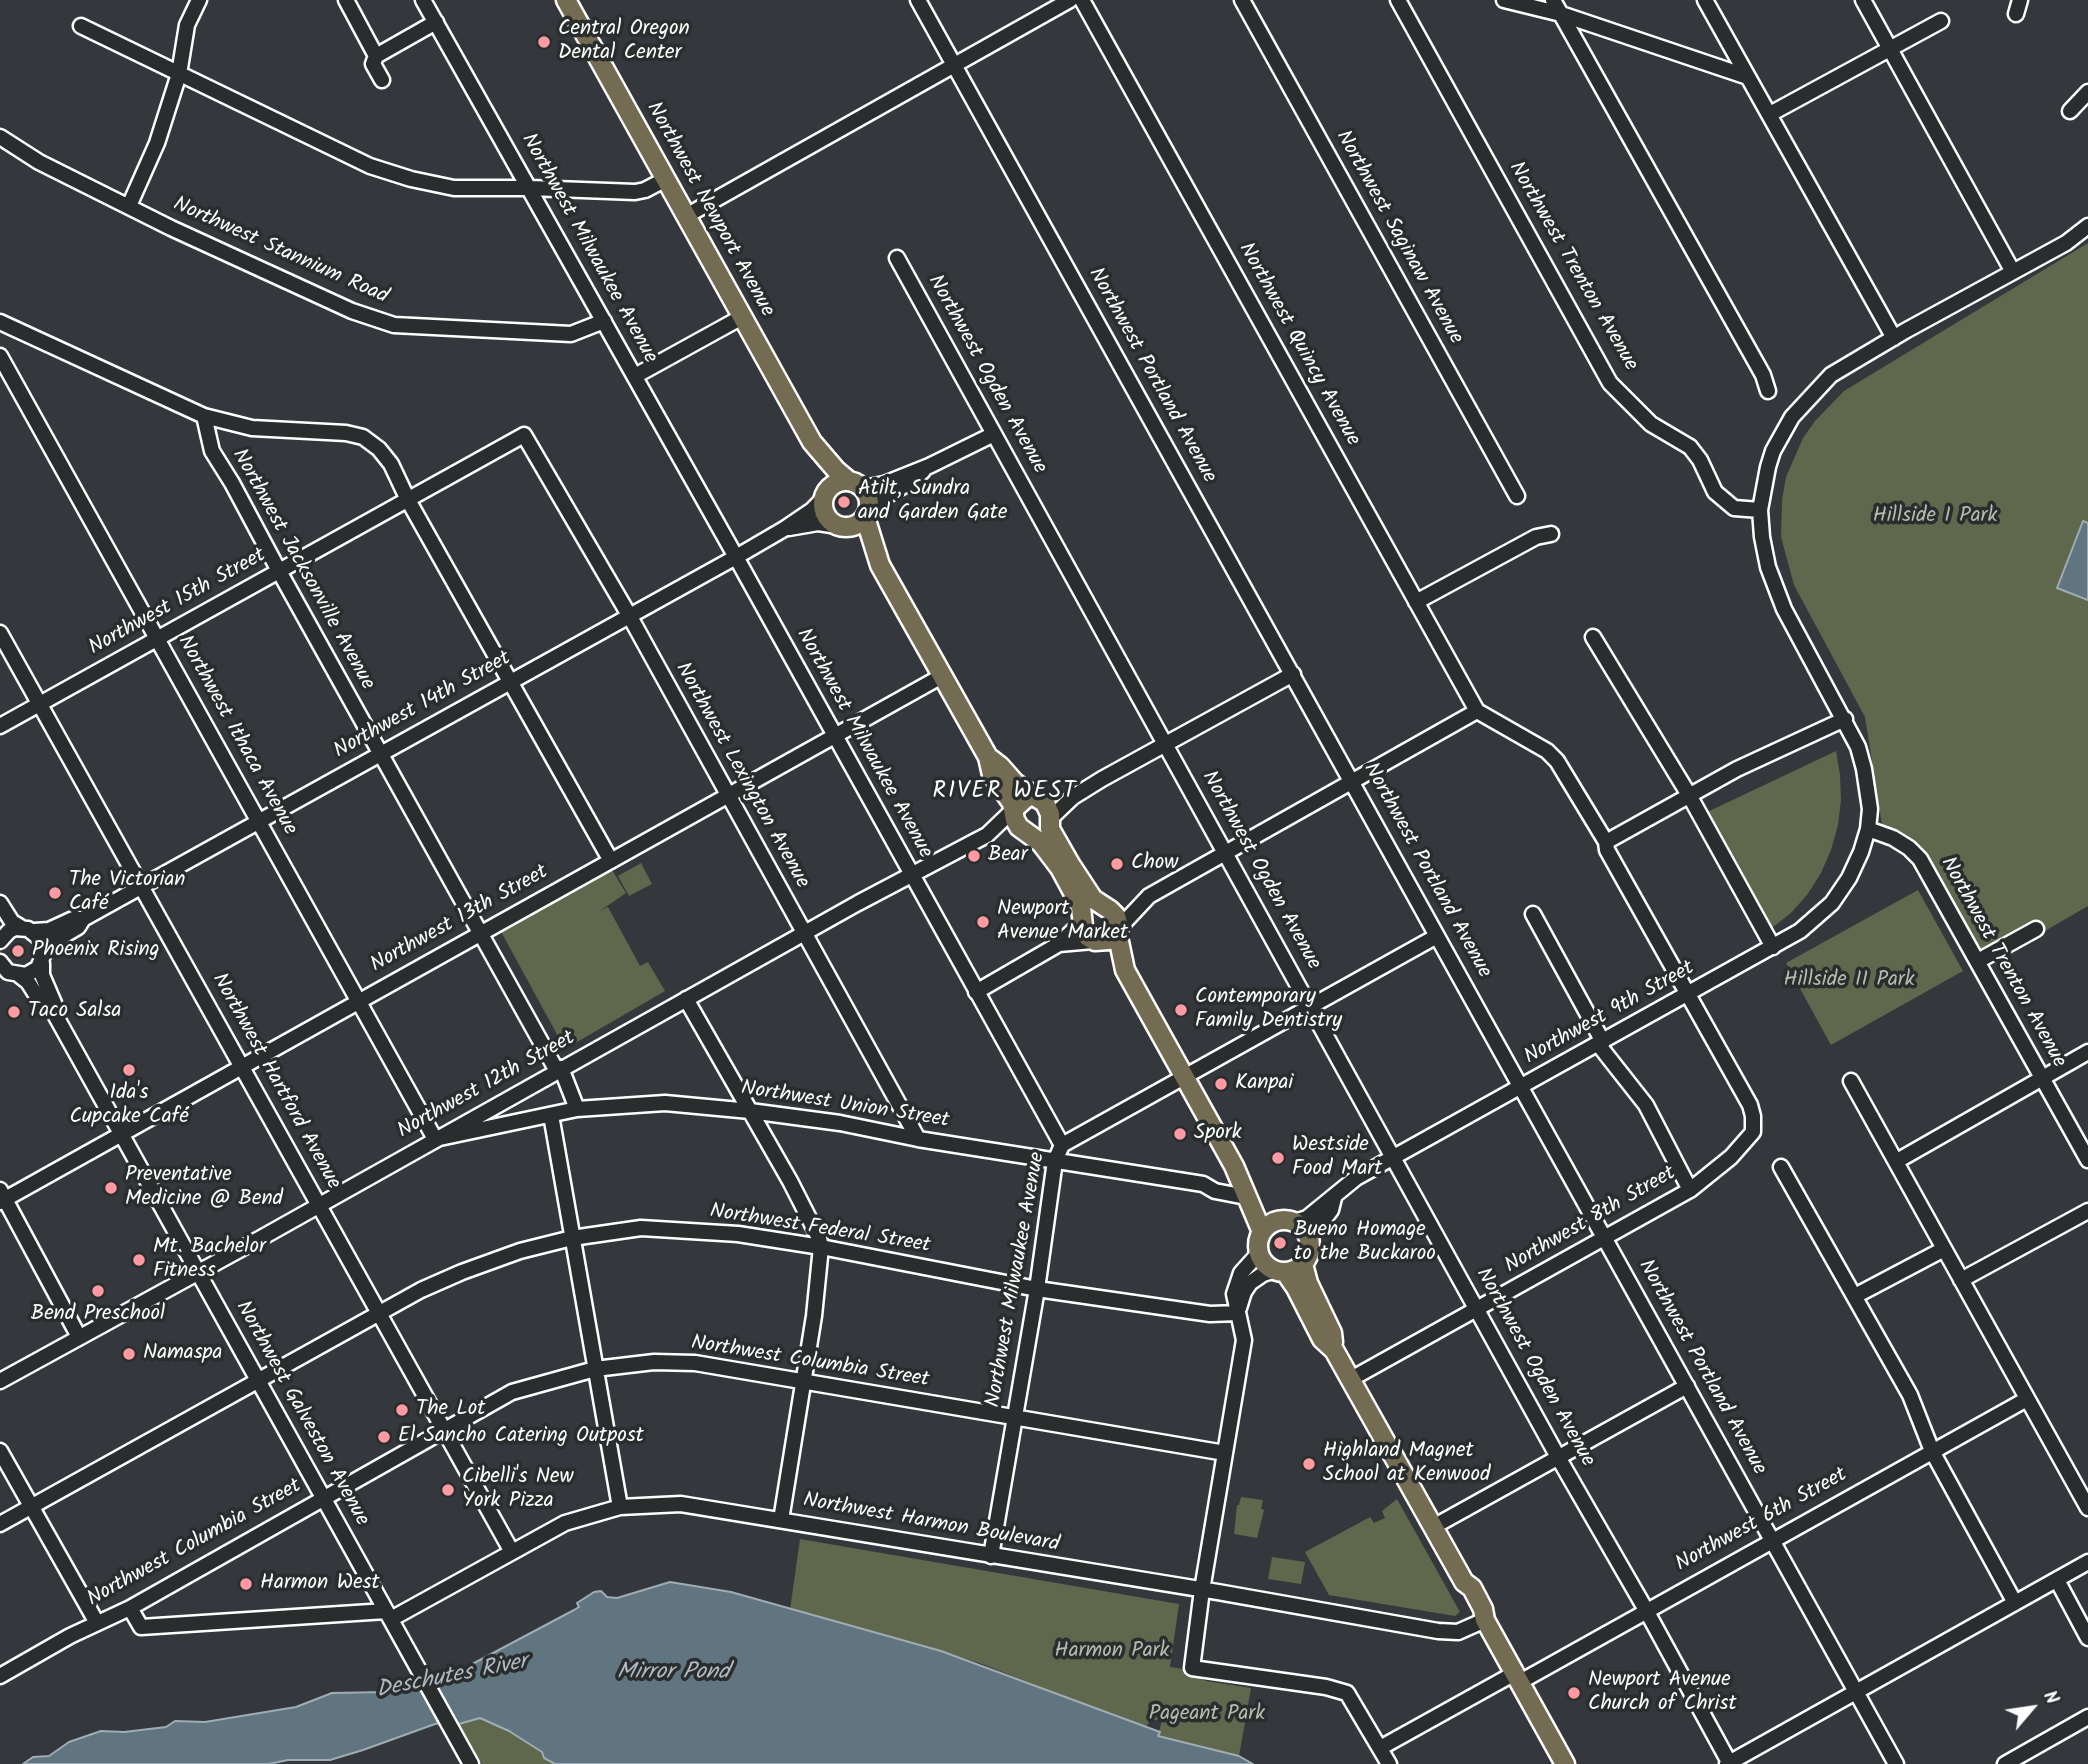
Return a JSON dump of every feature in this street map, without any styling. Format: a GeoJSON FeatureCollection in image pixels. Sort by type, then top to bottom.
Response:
{"type":"FeatureCollection","features":[{"type":"Feature","properties":{"kind":"main road","name":"Northwest Newport Avenue"},"geometry":{"type":"LineString","coordinates":[[566,0],[812,442],[836,470],[855,483]]}},
{"type":"Feature","properties":{"kind":"main road","name":"Northwest Newport Avenue"},"geometry":{"type":"LineString","coordinates":[[812,442],[824,479],[824,496]]}},
{"type":"Feature","properties":{"kind":"main road"},"geometry":{"type":"LineString","coordinates":[[880,565],[869,556],[859,541],[827,517],[824,496],[836,483],[855,483],[868,498],[866,514],[880,565],[988,757],[992,775],[1009,797],[1015,820],[1041,843],[1060,868],[1081,907],[1084,932],[1125,970],[1234,1166],[1262,1232]]}},
{"type":"Feature","properties":{"kind":"main road"},"geometry":{"type":"LineString","coordinates":[[841,526],[859,523],[866,514]]}},
{"type":"Feature","properties":{"kind":"main road"},"geometry":{"type":"LineString","coordinates":[[988,757],[1015,783],[1049,808],[1050,829],[1070,864],[1088,893],[1115,916],[1125,970]]}},
{"type":"Feature","properties":{"kind":"main road"},"geometry":{"type":"LineString","coordinates":[[1014,809],[1021,800],[1037,797]]}},
{"type":"Feature","properties":{"kind":"main road"},"geometry":{"type":"LineString","coordinates":[[1095,941],[1109,940],[1118,930]]}},
{"type":"Feature","properties":{"kind":"main road"},"geometry":{"type":"LineString","coordinates":[[1234,1166],[1288,1221],[1306,1231],[1310,1239],[1310,1248],[1303,1264],[1292,1271],[1280,1271]]}},
{"type":"Feature","properties":{"kind":"main road"},"geometry":{"type":"LineString","coordinates":[[1288,1221],[1268,1225],[1262,1232],[1258,1245],[1259,1253],[1265,1264],[1280,1271],[1296,1288],[1322,1339],[1334,1350],[1464,1582],[1464,1593],[1475,1613],[1485,1620],[1565,1764]]}},
{"type":"Feature","properties":{"kind":"main road"},"geometry":{"type":"LineString","coordinates":[[1303,1264],[1308,1283],[1332,1333],[1334,1350]]}},
{"type":"Feature","properties":{"kind":"street"},"geometry":{"type":"LineString","coordinates":[[130,206],[157,143],[179,74],[187,25],[199,0]]}},
{"type":"Feature","properties":{"kind":"street"},"geometry":{"type":"LineString","coordinates":[[346,0],[376,55]]}},
{"type":"Feature","properties":{"kind":"street","name":"Northwest Milwaukee Avenue"},"geometry":{"type":"LineString","coordinates":[[423,0],[736,556],[1062,1145],[1055,1161],[1037,1289],[991,1556]]}},
{"type":"Feature","properties":{"kind":"street","name":"Northwest Portland Avenue"},"geometry":{"type":"LineString","coordinates":[[919,0],[1896,1764]]}},
{"type":"Feature","properties":{"kind":"street"},"geometry":{"type":"LineString","coordinates":[[686,216],[1070,0]]}},
{"type":"Feature","properties":{"kind":"street","name":"Northwest Quincy Avenue"},"geometry":{"type":"LineString","coordinates":[[1082,0],[1476,711]]}},
{"type":"Feature","properties":{"kind":"street","name":"Northwest Saginaw Avenue"},"geometry":{"type":"LineString","coordinates":[[1242,0],[1517,496]]}},
{"type":"Feature","properties":{"kind":"street","name":"Northwest Trenton Avenue"},"geometry":{"type":"LineString","coordinates":[[1398,0],[1610,383],[1651,424],[1690,447],[1700,460],[1715,492],[1734,508],[1760,510]]}},
{"type":"Feature","properties":{"kind":"street"},"geometry":{"type":"LineString","coordinates":[[1504,0],[1561,14],[1748,77]]}},
{"type":"Feature","properties":{"kind":"street"},"geometry":{"type":"LineString","coordinates":[[1553,0],[1763,375],[1768,391]]}},
{"type":"Feature","properties":{"kind":"street"},"geometry":{"type":"LineString","coordinates":[[1705,0],[1894,338]]}},
{"type":"Feature","properties":{"kind":"street"},"geometry":{"type":"LineString","coordinates":[[1863,0],[2014,272]]}},
{"type":"Feature","properties":{"kind":"street"},"geometry":{"type":"LineString","coordinates":[[1770,114],[1941,21]]}},
{"type":"Feature","properties":{"kind":"street"},"geometry":{"type":"LineString","coordinates":[[382,80],[373,64],[376,55],[436,22]]}},
{"type":"Feature","properties":{"kind":"street"},"geometry":{"type":"LineString","coordinates":[[81,26],[370,166],[411,180],[454,188],[635,192],[666,179]]}},
{"type":"Feature","properties":{"kind":"street"},"geometry":{"type":"LineString","coordinates":[[2070,111],[2088,93]]}},
{"type":"Feature","properties":{"kind":"street","name":"Northwest Stannium Road"},"geometry":{"type":"LineString","coordinates":[[0,137],[39,162],[171,228],[352,311],[394,325],[571,334],[604,321]]}},
{"type":"Feature","properties":{"kind":"street"},"geometry":{"type":"LineString","coordinates":[[1868,829],[1870,809],[1864,769],[1857,747],[1774,588],[1762,537],[1760,510],[1770,459],[1792,417],[1831,375],[2066,243],[2088,226]]}},
{"type":"Feature","properties":{"kind":"street","name":"Northwest Ogden Avenue"},"geometry":{"type":"LineString","coordinates":[[897,258],[1646,1610],[1728,1763]]}},
{"type":"Feature","properties":{"kind":"street"},"geometry":{"type":"LineString","coordinates":[[635,376],[743,317]]}},
{"type":"Feature","properties":{"kind":"street"},"geometry":{"type":"LineString","coordinates":[[0,322],[204,416],[252,428],[346,433],[363,437],[379,449],[391,464],[408,500],[611,860]]}},
{"type":"Feature","properties":{"kind":"street","name":"Northwest Ithaca Avenue"},"geometry":{"type":"LineString","coordinates":[[0,356],[435,1139]]}},
{"type":"Feature","properties":{"kind":"street","name":"Northwest Jacksonville Avenue"},"geometry":{"type":"LineString","coordinates":[[204,416],[212,450],[559,1070],[577,1109]]}},
{"type":"Feature","properties":{"kind":"street"},"geometry":{"type":"LineString","coordinates":[[855,483],[868,487],[884,484],[929,466],[994,433]]}},
{"type":"Feature","properties":{"kind":"street","name":"Northwest 15th Street"},"geometry":{"type":"LineString","coordinates":[[0,726],[524,435]]}},
{"type":"Feature","properties":{"kind":"street","name":"Northwest Lexington Avenue"},"geometry":{"type":"LineString","coordinates":[[524,435],[629,615],[918,1139]]}},
{"type":"Feature","properties":{"kind":"street"},"geometry":{"type":"LineString","coordinates":[[866,514],[874,503],[910,482],[929,466]]}},
{"type":"Feature","properties":{"kind":"street","name":"Northwest 14th Street"},"geometry":{"type":"LineString","coordinates":[[7,971],[33,972],[51,943],[78,927],[83,919],[784,529],[812,510],[824,496]]}},
{"type":"Feature","properties":{"kind":"street","name":"Northwest 14th Street"},"geometry":{"type":"LineString","coordinates":[[784,529],[818,523],[841,526]]}},
{"type":"Feature","properties":{"kind":"street"},"geometry":{"type":"LineString","coordinates":[[1416,602],[1536,537],[1551,534]]}},
{"type":"Feature","properties":{"kind":"street","name":"Northwest Hartford Avenue"},"geometry":{"type":"LineString","coordinates":[[0,632],[512,1552]]}},
{"type":"Feature","properties":{"kind":"street"},"geometry":{"type":"LineString","coordinates":[[1593,637],[1689,795],[1773,947]]}},
{"type":"Feature","properties":{"kind":"street"},"geometry":{"type":"LineString","coordinates":[[1050,821],[1073,797],[1293,674]]}},
{"type":"Feature","properties":{"kind":"street","name":"Northwest 13th Street"},"geometry":{"type":"LineString","coordinates":[[2,1197],[122,1134],[942,676]]}},
{"type":"Feature","properties":{"kind":"street"},"geometry":{"type":"LineString","coordinates":[[1118,930],[1136,907],[1149,896],[1476,711],[1547,751],[1557,761],[1606,842],[1607,850],[1686,994]]}},
{"type":"Feature","properties":{"kind":"street"},"geometry":{"type":"LineString","coordinates":[[1606,842],[1737,769],[1844,719]]}},
{"type":"Feature","properties":{"kind":"street"},"geometry":{"type":"LineString","coordinates":[[1037,797],[1073,797]]}},
{"type":"Feature","properties":{"kind":"street","name":"Northwest 12th Street"},"geometry":{"type":"LineString","coordinates":[[0,1381],[994,830],[1014,809]]}},
{"type":"Feature","properties":{"kind":"street","name":"Northwest Trenton Avenue"},"geometry":{"type":"LineString","coordinates":[[1868,829],[1893,838],[1920,859],[2088,1160]]}},
{"type":"Feature","properties":{"kind":"street","name":"Northwest 9th Street"},"geometry":{"type":"LineString","coordinates":[[1288,1221],[1307,1218],[1322,1203],[1334,1198],[1356,1178],[1800,931],[1832,903],[1849,878],[1868,829]]}},
{"type":"Feature","properties":{"kind":"street"},"geometry":{"type":"LineString","coordinates":[[994,830],[1028,833]]}},
{"type":"Feature","properties":{"kind":"street"},"geometry":{"type":"LineString","coordinates":[[0,903],[12,922],[28,930]]}},
{"type":"Feature","properties":{"kind":"street"},"geometry":{"type":"LineString","coordinates":[[1105,908],[1136,907]]}},
{"type":"Feature","properties":{"kind":"street"},"geometry":{"type":"LineString","coordinates":[[1533,914],[1601,1043],[1646,1105],[1690,1190]]}},
{"type":"Feature","properties":{"kind":"street"},"geometry":{"type":"LineString","coordinates":[[976,992],[1059,944],[1083,918]]}},
{"type":"Feature","properties":{"kind":"street","name":"Northwest 14th Street"},"geometry":{"type":"LineString","coordinates":[[0,940],[9,931],[49,930],[73,919],[83,919]]}},
{"type":"Feature","properties":{"kind":"street"},"geometry":{"type":"LineString","coordinates":[[1978,961],[2036,929]]}},
{"type":"Feature","properties":{"kind":"street","name":"Northwest Galveston Avenue"},"geometry":{"type":"LineString","coordinates":[[28,930],[42,940],[42,975],[54,1003],[53,1011],[471,1764]]}},
{"type":"Feature","properties":{"kind":"street"},"geometry":{"type":"LineString","coordinates":[[1062,1145],[1437,936]]}},
{"type":"Feature","properties":{"kind":"street"},"geometry":{"type":"LineString","coordinates":[[1059,944],[1077,940],[1095,941]]}},
{"type":"Feature","properties":{"kind":"street","name":"Northwest Galveston Avenue"},"geometry":{"type":"LineString","coordinates":[[7,971],[28,982],[45,1009],[53,1011]]}},
{"type":"Feature","properties":{"kind":"street","name":"Northwest 8th Street"},"geometry":{"type":"LineString","coordinates":[[1351,1379],[1690,1190],[1718,1169],[1746,1141],[1753,1132],[1750,1105],[1686,994]]}},
{"type":"Feature","properties":{"kind":"street"},"geometry":{"type":"LineString","coordinates":[[686,999],[790,1181],[821,1247],[814,1316],[781,1520]]}},
{"type":"Feature","properties":{"kind":"street"},"geometry":{"type":"LineString","coordinates":[[1897,1161],[2088,1052]]}},
{"type":"Feature","properties":{"kind":"street"},"geometry":{"type":"LineString","coordinates":[[1852,1081],[2088,1508]]}},
{"type":"Feature","properties":{"kind":"street","name":"Northwest Union Street"},"geometry":{"type":"LineString","coordinates":[[435,1139],[577,1109],[665,1103],[840,1123],[918,1139],[1203,1184],[1215,1191],[1246,1197]]}},
{"type":"Feature","properties":{"kind":"street"},"geometry":{"type":"LineString","coordinates":[[551,1115],[620,1507]]}},
{"type":"Feature","properties":{"kind":"street"},"geometry":{"type":"LineString","coordinates":[[1781,1167],[1910,1395],[1932,1451],[2015,1603]]}},
{"type":"Feature","properties":{"kind":"street"},"geometry":{"type":"LineString","coordinates":[[2,1197],[79,1337]]}},
{"type":"Feature","properties":{"kind":"street","name":"Northwest 9th Street"},"geometry":{"type":"LineString","coordinates":[[1310,1239],[1331,1210],[1334,1198]]}},
{"type":"Feature","properties":{"kind":"street"},"geometry":{"type":"LineString","coordinates":[[1961,1280],[2088,1211]]}},
{"type":"Feature","properties":{"kind":"street","name":"Northwest Federal Street"},"geometry":{"type":"LineString","coordinates":[[0,1524],[421,1290],[520,1251],[572,1238],[641,1228],[738,1234],[821,1247],[1037,1289],[1210,1314],[1238,1313]]}},
{"type":"Feature","properties":{"kind":"street"},"geometry":{"type":"LineString","coordinates":[[1856,1296],[1944,1249]]}},
{"type":"Feature","properties":{"kind":"street"},"geometry":{"type":"LineString","coordinates":[[1259,1253],[1246,1266],[1237,1281],[1234,1294],[1244,1340],[1202,1590],[1192,1668],[1326,1687],[1347,1693],[1389,1764]]}},
{"type":"Feature","properties":{"kind":"street"},"geometry":{"type":"LineString","coordinates":[[1238,1313],[1244,1292],[1250,1283],[1263,1274],[1280,1271]]}},
{"type":"Feature","properties":{"kind":"street","name":"Northwest Columbia Street"},"geometry":{"type":"LineString","coordinates":[[0,1676],[130,1608],[512,1392],[595,1369],[654,1362],[695,1363],[1225,1454]]}},
{"type":"Feature","properties":{"kind":"street"},"geometry":{"type":"LineString","coordinates":[[1433,1527],[1686,1386]]}},
{"type":"Feature","properties":{"kind":"street","name":"Northwest 6th Street"},"geometry":{"type":"LineString","coordinates":[[1380,1748],[1646,1610],[2027,1399]]}},
{"type":"Feature","properties":{"kind":"street"},"geometry":{"type":"LineString","coordinates":[[0,1451],[97,1623]]}},
{"type":"Feature","properties":{"kind":"street","name":"Northwest Harmon Boulevard"},"geometry":{"type":"LineString","coordinates":[[130,1608],[141,1627],[388,1615],[565,1523],[620,1507],[681,1504],[1438,1631],[1458,1632],[1485,1620]]}},
{"type":"Feature","properties":{"kind":"street"},"geometry":{"type":"LineString","coordinates":[[1728,1763],[2088,1562]]}},
{"type":"Feature","properties":{"kind":"street"},"geometry":{"type":"LineString","coordinates":[[2057,1580],[2088,1638]]}},
{"type":"Feature","properties":{"kind":"street"},"geometry":{"type":"LineString","coordinates":[[2005,1764],[2088,1717]]}},
{"type":"Feature","properties":{"kind":"green space","name":"Hillside I Park"},"geometry":{"type":"Polygon","coordinates":[[[2088,243],[2088,906],[1988,964],[1929,857],[1908,837],[1882,825],[1865,717],[1794,585],[1781,537],[1782,500],[1786,477],[1803,438],[1815,421],[1844,391],[2088,243]]]}},
{"type":"Feature","properties":{"kind":"green space","name":"Hillside II Park"},"geometry":{"type":"Polygon","coordinates":[[[1836,751],[1841,800],[1831,850],[1807,895],[1791,913],[1768,931],[1703,814],[1836,751]]]}},
{"type":"Feature","properties":{"kind":"green space"},"geometry":{"type":"Polygon","coordinates":[[[641,863],[652,884],[629,896],[618,876],[641,863]]]}},
{"type":"Feature","properties":{"kind":"green space"},"geometry":{"type":"Polygon","coordinates":[[[612,870],[626,893],[600,911],[608,907],[640,966],[648,962],[665,991],[565,1049],[499,928],[612,870]]]}},
{"type":"Feature","properties":{"kind":"green space","name":"Hillside II Park"},"geometry":{"type":"Polygon","coordinates":[[[1918,890],[1963,971],[1831,1045],[1786,963],[1918,890]]]}},
{"type":"Feature","properties":{"kind":"green space"},"geometry":{"type":"Polygon","coordinates":[[[1241,1497],[1263,1500],[1261,1509],[1264,1510],[1257,1538],[1234,1534],[1237,1505],[1241,1497]]]}},
{"type":"Feature","properties":{"kind":"green space"},"geometry":{"type":"Polygon","coordinates":[[[1397,1499],[1460,1612],[1455,1616],[1329,1595],[1305,1552],[1370,1517],[1374,1523],[1385,1518],[1382,1511],[1397,1499]]]}},
{"type":"Feature","properties":{"kind":"green space","name":"Harmon Park"},"geometry":{"type":"Polygon","coordinates":[[[800,1539],[1179,1604],[1170,1667],[1183,1669],[1206,1681],[1251,1688],[1239,1756],[1158,1736],[1162,1720],[1151,1720],[1145,1728],[982,1664],[790,1610],[800,1539]]]}},
{"type":"Feature","properties":{"kind":"green space"},"geometry":{"type":"Polygon","coordinates":[[[1272,1557],[1305,1562],[1301,1584],[1268,1579],[1272,1557]]]}},
{"type":"Feature","properties":{"kind":"green space"},"geometry":{"type":"Polygon","coordinates":[[[480,1718],[509,1731],[542,1752],[544,1758],[555,1764],[482,1764],[459,1724],[480,1718]]]}},
{"type":"Feature","properties":{"kind":"water"},"geometry":{"type":"Polygon","coordinates":[[[2083,521],[2088,523],[2088,600],[2057,588],[2083,521]]]}},
{"type":"Feature","properties":{"kind":"water","name":"Mirror Pond"},"geometry":{"type":"Polygon","coordinates":[[[670,1582],[731,1592],[941,1651],[1160,1732],[1158,1736],[1239,1756],[1253,1764],[555,1764],[544,1758],[542,1752],[509,1731],[480,1718],[459,1724],[451,1721],[435,1724],[330,1760],[288,1760],[269,1764],[23,1764],[33,1757],[49,1756],[69,1742],[101,1731],[124,1732],[166,1727],[175,1721],[205,1722],[296,1707],[332,1693],[387,1692],[446,1678],[574,1610],[579,1607],[577,1603],[594,1592],[601,1591],[607,1597],[617,1598],[670,1582]]]}},
{"type":"Feature","properties":{"kind":"place","name":"Central Oregon Dental Center"},"geometry":{"type":"Point","coordinates":[544,42]}},
{"type":"Feature","properties":{"kind":"place","name":"Atilt, Sundra and Garden Gate"},"geometry":{"type":"Point","coordinates":[844,502]}},
{"type":"Feature","properties":{"kind":"place","name":"Bear"},"geometry":{"type":"Point","coordinates":[974,856]}},
{"type":"Feature","properties":{"kind":"place","name":"Chow"},"geometry":{"type":"Point","coordinates":[1117,864]}},
{"type":"Feature","properties":{"kind":"place","name":"The Victorian Café"},"geometry":{"type":"Point","coordinates":[55,893]}},
{"type":"Feature","properties":{"kind":"place","name":"Newport Avenue Market"},"geometry":{"type":"Point","coordinates":[983,922]}},
{"type":"Feature","properties":{"kind":"place","name":"Phoenix Rising"},"geometry":{"type":"Point","coordinates":[18,951]}},
{"type":"Feature","properties":{"kind":"place","name":"Contemporary Family Dentistry"},"geometry":{"type":"Point","coordinates":[1181,1010]}},
{"type":"Feature","properties":{"kind":"place","name":"Taco Salsa"},"geometry":{"type":"Point","coordinates":[14,1012]}},
{"type":"Feature","properties":{"kind":"place","name":"Ida's Cupcake Café"},"geometry":{"type":"Point","coordinates":[129,1070]}},
{"type":"Feature","properties":{"kind":"place","name":"Kanpai"},"geometry":{"type":"Point","coordinates":[1221,1084]}},
{"type":"Feature","properties":{"kind":"place","name":"Spork"},"geometry":{"type":"Point","coordinates":[1180,1134]}},
{"type":"Feature","properties":{"kind":"place","name":"Westside Food Mart"},"geometry":{"type":"Point","coordinates":[1278,1158]}},
{"type":"Feature","properties":{"kind":"place","name":"Preventative Medicine @ Bend"},"geometry":{"type":"Point","coordinates":[111,1188]}},
{"type":"Feature","properties":{"kind":"place","name":"Bueno Homage to the Buckaroo"},"geometry":{"type":"Point","coordinates":[1280,1243]}},
{"type":"Feature","properties":{"kind":"place","name":"Mt. Bachelor Fitness"},"geometry":{"type":"Point","coordinates":[139,1260]}},
{"type":"Feature","properties":{"kind":"place","name":"Bend Preschool"},"geometry":{"type":"Point","coordinates":[98,1291]}},
{"type":"Feature","properties":{"kind":"place","name":"Namaspa"},"geometry":{"type":"Point","coordinates":[129,1354]}},
{"type":"Feature","properties":{"kind":"place","name":"The Lot"},"geometry":{"type":"Point","coordinates":[402,1410]}},
{"type":"Feature","properties":{"kind":"place","name":"El Sancho Catering Outpost"},"geometry":{"type":"Point","coordinates":[384,1437]}},
{"type":"Feature","properties":{"kind":"place","name":"Highland Magnet School at Kenwood"},"geometry":{"type":"Point","coordinates":[1309,1464]}},
{"type":"Feature","properties":{"kind":"place","name":"Cibelli's New York Pizza"},"geometry":{"type":"Point","coordinates":[448,1490]}},
{"type":"Feature","properties":{"kind":"place","name":"Harmon West"},"geometry":{"type":"Point","coordinates":[246,1584]}},
{"type":"Feature","properties":{"kind":"place","name":"Newport Avenue Church of Christ"},"geometry":{"type":"Point","coordinates":[1574,1693]}},
{"type":"Feature","properties":{"kind":"district","name":"RIVER WEST"},"geometry":{"type":"Point","coordinates":[1005,793]}},
{"type":"Feature","properties":{"kind":"water label","name":"Deschutes River"},"geometry":{"type":"Point","coordinates":[452,1678]}},
{"type":"Feature","properties":{"kind":"park label","name":"Pageant Park"},"geometry":{"type":"Point","coordinates":[1207,1715]}}]}
